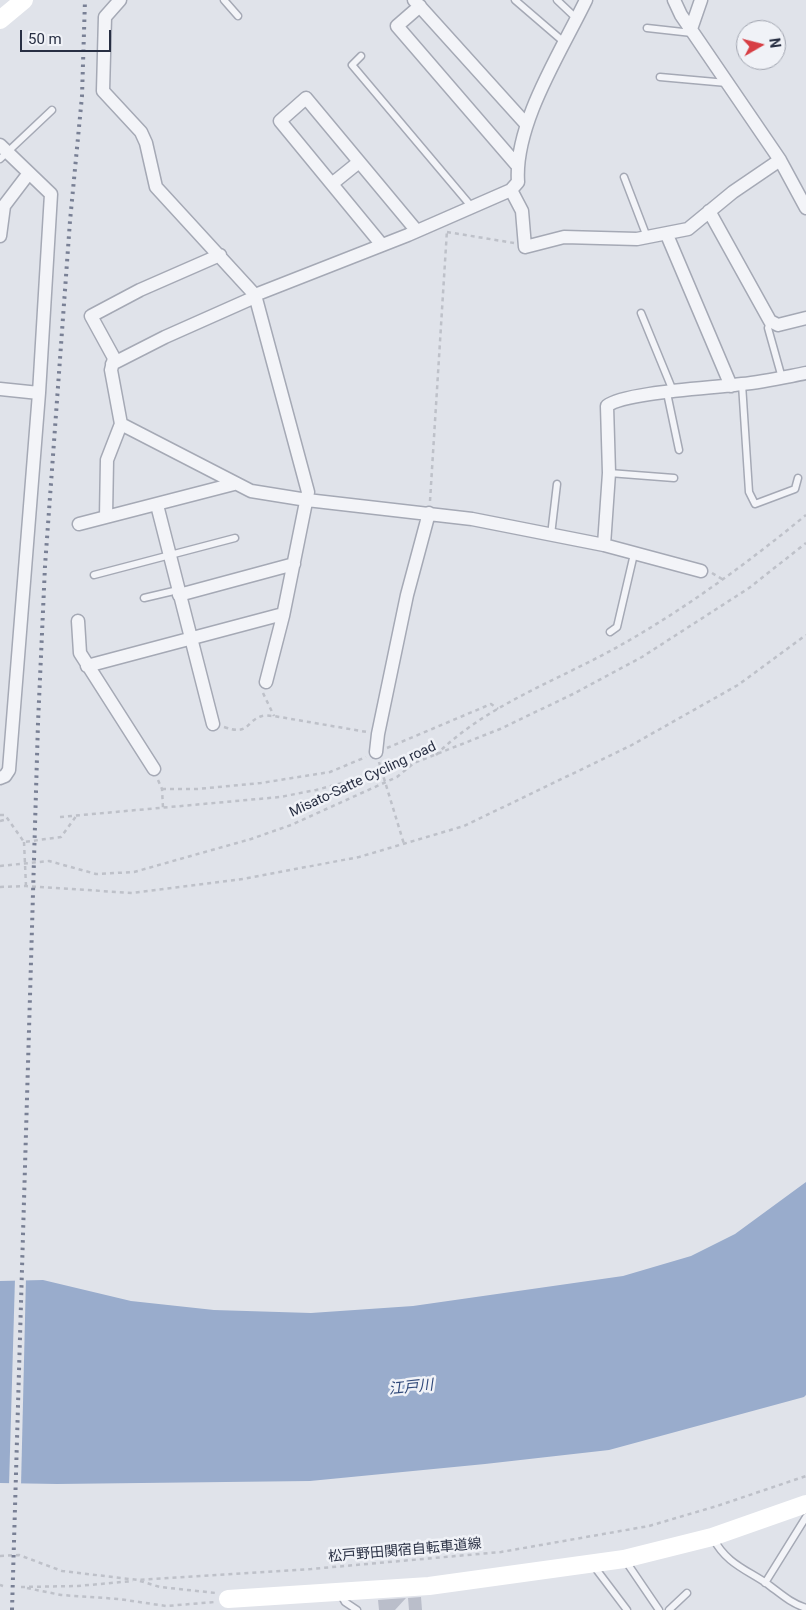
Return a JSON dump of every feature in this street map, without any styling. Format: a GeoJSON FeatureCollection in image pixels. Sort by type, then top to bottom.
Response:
{"type":"FeatureCollection","features":[{"type":"Feature","properties":{"kind":"street"},"geometry":{"type":"LineString","coordinates":[[0,20],[24,0]]}},
{"type":"Feature","properties":{"kind":"street"},"geometry":{"type":"LineString","coordinates":[[120,0],[105,17],[103,92],[141,132],[146,143],[156,187],[220,255],[255,296],[308,492],[284,614],[266,682]]}},
{"type":"Feature","properties":{"kind":"street"},"geometry":{"type":"LineString","coordinates":[[112,364],[255,296],[511,190],[518,182],[516,164],[526,124],[586,0]]}},
{"type":"Feature","properties":{"kind":"street"},"geometry":{"type":"LineString","coordinates":[[674,0],[681,15],[780,160],[805,202]]}},
{"type":"Feature","properties":{"kind":"street"},"geometry":{"type":"LineString","coordinates":[[692,31],[701,0]]}},
{"type":"Feature","properties":{"kind":"street"},"geometry":{"type":"LineString","coordinates":[[516,164],[397,26],[417,3],[526,124]]}},
{"type":"Feature","properties":{"kind":"street"},"geometry":{"type":"LineString","coordinates":[[382,245],[333,183],[280,121],[306,98],[416,230]]}},
{"type":"Feature","properties":{"kind":"street"},"geometry":{"type":"LineString","coordinates":[[0,778],[9,770],[40,394],[51,194],[29,173],[2,152]]}},
{"type":"Feature","properties":{"kind":"street"},"geometry":{"type":"LineString","coordinates":[[511,190],[522,211],[525,247],[564,237],[620,240],[667,235],[688,229],[709,211],[780,160]]}},
{"type":"Feature","properties":{"kind":"street"},"geometry":{"type":"LineString","coordinates":[[333,183],[359,162]]}},
{"type":"Feature","properties":{"kind":"street"},"geometry":{"type":"LineString","coordinates":[[0,236],[4,206],[29,173]]}},
{"type":"Feature","properties":{"kind":"street"},"geometry":{"type":"LineString","coordinates":[[709,211],[770,321],[778,324],[806,318]]}},
{"type":"Feature","properties":{"kind":"street"},"geometry":{"type":"LineString","coordinates":[[667,235],[736,385]]}},
{"type":"Feature","properties":{"kind":"street"},"geometry":{"type":"LineString","coordinates":[[106,518],[108,460],[121,424],[111,370],[114,358],[91,316],[140,290],[220,255]]}},
{"type":"Feature","properties":{"kind":"street"},"geometry":{"type":"LineString","coordinates":[[604,545],[609,473],[607,406],[614,400],[736,385],[806,373]]}},
{"type":"Feature","properties":{"kind":"street"},"geometry":{"type":"LineString","coordinates":[[0,389],[40,394]]}},
{"type":"Feature","properties":{"kind":"street"},"geometry":{"type":"LineString","coordinates":[[121,424],[234,484],[251,490],[307,500],[429,513],[604,545],[701,571]]}},
{"type":"Feature","properties":{"kind":"street"},"geometry":{"type":"LineString","coordinates":[[79,524],[234,484]]}},
{"type":"Feature","properties":{"kind":"street"},"geometry":{"type":"LineString","coordinates":[[157,505],[213,724]]}},
{"type":"Feature","properties":{"kind":"street"},"geometry":{"type":"LineString","coordinates":[[376,752],[378,734],[407,595],[427,527],[429,513]]}},
{"type":"Feature","properties":{"kind":"street"},"geometry":{"type":"LineString","coordinates":[[178,592],[294,564]]}},
{"type":"Feature","properties":{"kind":"street"},"geometry":{"type":"LineString","coordinates":[[87,666],[284,614]]}},
{"type":"Feature","properties":{"kind":"street"},"geometry":{"type":"LineString","coordinates":[[78,621],[80,653],[154,769]]}},
{"type":"Feature","properties":{"kind":"street"},"geometry":{"type":"LineString","coordinates":[[228,1604],[340,1592],[429,1586],[624,1559],[712,1537],[806,1504]]}},
{"type":"Feature","properties":{"kind":"lane"},"geometry":{"type":"LineString","coordinates":[[515,0],[564,43]]}},
{"type":"Feature","properties":{"kind":"lane"},"geometry":{"type":"LineString","coordinates":[[557,0],[577,19]]}},
{"type":"Feature","properties":{"kind":"lane"},"geometry":{"type":"LineString","coordinates":[[228,1],[238,16]]}},
{"type":"Feature","properties":{"kind":"lane"},"geometry":{"type":"LineString","coordinates":[[647,28],[692,31]]}},
{"type":"Feature","properties":{"kind":"lane"},"geometry":{"type":"LineString","coordinates":[[360,56],[352,65],[471,206]]}},
{"type":"Feature","properties":{"kind":"lane"},"geometry":{"type":"LineString","coordinates":[[660,78],[728,83]]}},
{"type":"Feature","properties":{"kind":"lane"},"geometry":{"type":"LineString","coordinates":[[2,152],[52,110]]}},
{"type":"Feature","properties":{"kind":"lane"},"geometry":{"type":"LineString","coordinates":[[624,177],[647,237]]}},
{"type":"Feature","properties":{"kind":"lane"},"geometry":{"type":"LineString","coordinates":[[641,314],[670,393],[679,450]]}},
{"type":"Feature","properties":{"kind":"lane"},"geometry":{"type":"LineString","coordinates":[[770,321],[768,328],[782,378]]}},
{"type":"Feature","properties":{"kind":"lane"},"geometry":{"type":"LineString","coordinates":[[736,385],[749,492],[754,504],[794,489],[798,478]]}},
{"type":"Feature","properties":{"kind":"lane"},"geometry":{"type":"LineString","coordinates":[[609,473],[674,478]]}},
{"type":"Feature","properties":{"kind":"lane"},"geometry":{"type":"LineString","coordinates":[[551,535],[557,484]]}},
{"type":"Feature","properties":{"kind":"lane"},"geometry":{"type":"LineString","coordinates":[[94,575],[235,538]]}},
{"type":"Feature","properties":{"kind":"lane"},"geometry":{"type":"LineString","coordinates":[[610,632],[617,626],[634,554]]}},
{"type":"Feature","properties":{"kind":"lane"},"geometry":{"type":"LineString","coordinates":[[144,598],[178,592]]}},
{"type":"Feature","properties":{"kind":"lane"},"geometry":{"type":"LineString","coordinates":[[765,1583],[806,1517]]}},
{"type":"Feature","properties":{"kind":"lane"},"geometry":{"type":"LineString","coordinates":[[712,1537],[727,1558],[745,1572],[765,1583],[794,1608],[806,1608]]}},
{"type":"Feature","properties":{"kind":"lane"},"geometry":{"type":"LineString","coordinates":[[624,1559],[659,1610]]}},
{"type":"Feature","properties":{"kind":"lane"},"geometry":{"type":"LineString","coordinates":[[592,1564],[623,1608]]}},
{"type":"Feature","properties":{"kind":"lane"},"geometry":{"type":"LineString","coordinates":[[340,1592],[345,1602],[357,1610]]}},
{"type":"Feature","properties":{"kind":"lane"},"geometry":{"type":"LineString","coordinates":[[669,1610],[687,1593]]}},
{"type":"Feature","properties":{"kind":"path"},"geometry":{"type":"LineString","coordinates":[[429,513],[448,216]]}},
{"type":"Feature","properties":{"kind":"path"},"geometry":{"type":"LineString","coordinates":[[447,232],[525,245]]}},
{"type":"Feature","properties":{"kind":"path"},"geometry":{"type":"LineString","coordinates":[[435,756],[450,741],[498,709],[613,649],[665,619],[722,579],[806,515]]}},
{"type":"Feature","properties":{"kind":"path","name":"Misato-Satte Cycling road"},"geometry":{"type":"LineString","coordinates":[[0,866],[49,861],[96,874],[143,870],[259,836],[340,804],[386,783],[414,764],[500,729],[573,694],[642,657],[749,588],[806,543]]}},
{"type":"Feature","properties":{"kind":"path"},"geometry":{"type":"LineString","coordinates":[[0,887],[26,886],[132,892],[243,879],[359,857],[464,826],[630,746],[738,685],[806,635]]}},
{"type":"Feature","properties":{"kind":"path"},"geometry":{"type":"LineString","coordinates":[[266,682],[264,695],[274,716]]}},
{"type":"Feature","properties":{"kind":"path"},"geometry":{"type":"LineString","coordinates":[[163,808],[162,789],[224,786],[330,772],[490,704],[498,709]]}},
{"type":"Feature","properties":{"kind":"path"},"geometry":{"type":"LineString","coordinates":[[213,724],[235,731],[249,728],[254,721],[262,716],[274,716],[378,734]]}},
{"type":"Feature","properties":{"kind":"path"},"geometry":{"type":"LineString","coordinates":[[60,817],[280,797],[414,764]]}},
{"type":"Feature","properties":{"kind":"path"},"geometry":{"type":"LineString","coordinates":[[381,767],[404,844]]}},
{"type":"Feature","properties":{"kind":"path"},"geometry":{"type":"LineString","coordinates":[[0,815],[5,815],[24,842],[26,886]]}},
{"type":"Feature","properties":{"kind":"path"},"geometry":{"type":"LineString","coordinates":[[24,842],[61,837],[77,816]]}},
{"type":"Feature","properties":{"kind":"path"},"geometry":{"type":"LineString","coordinates":[[0,821],[8,819]]}},
{"type":"Feature","properties":{"kind":"path","name":"松戸野田関宿自転車道線"},"geometry":{"type":"LineString","coordinates":[[0,1556],[19,1555],[62,1571],[138,1580],[311,1569],[502,1552],[648,1526],[717,1506],[806,1476]]}},
{"type":"Feature","properties":{"kind":"path"},"geometry":{"type":"LineString","coordinates":[[138,1580],[160,1587],[213,1591],[228,1604],[221,1602],[166,1606],[119,1599],[61,1595],[21,1587],[78,1586],[138,1580]]}},
{"type":"Feature","properties":{"kind":"water","name":"江戸川"},"geometry":{"type":"Polygon","coordinates":[[[806,1182],[806,1395],[804,1397],[609,1450],[485,1464],[310,1481],[0,1483],[0,1281],[43,1280],[131,1301],[214,1310],[311,1313],[413,1306],[623,1276],[691,1256],[735,1234],[806,1182]]]}},
{"type":"Feature","properties":{"kind":"pier"},"geometry":{"type":"Polygon","coordinates":[[[26,1277],[21,1486],[9,1486],[15,1278],[26,1277]]]}},
{"type":"Feature","properties":{"kind":"building"},"geometry":{"type":"Polygon","coordinates":[[[421,1597],[422,1610],[409,1610],[408,1598],[421,1597]]]}},
{"type":"Feature","properties":{"kind":"building"},"geometry":{"type":"Polygon","coordinates":[[[406,1598],[395,1610],[379,1610],[378,1600],[406,1598]]]}},
{"type":"Feature","properties":{"kind":"railway"},"geometry":{"type":"LineString","coordinates":[[12,1610],[38,723],[45,566],[70,221],[82,96],[85,0]]}}]}
